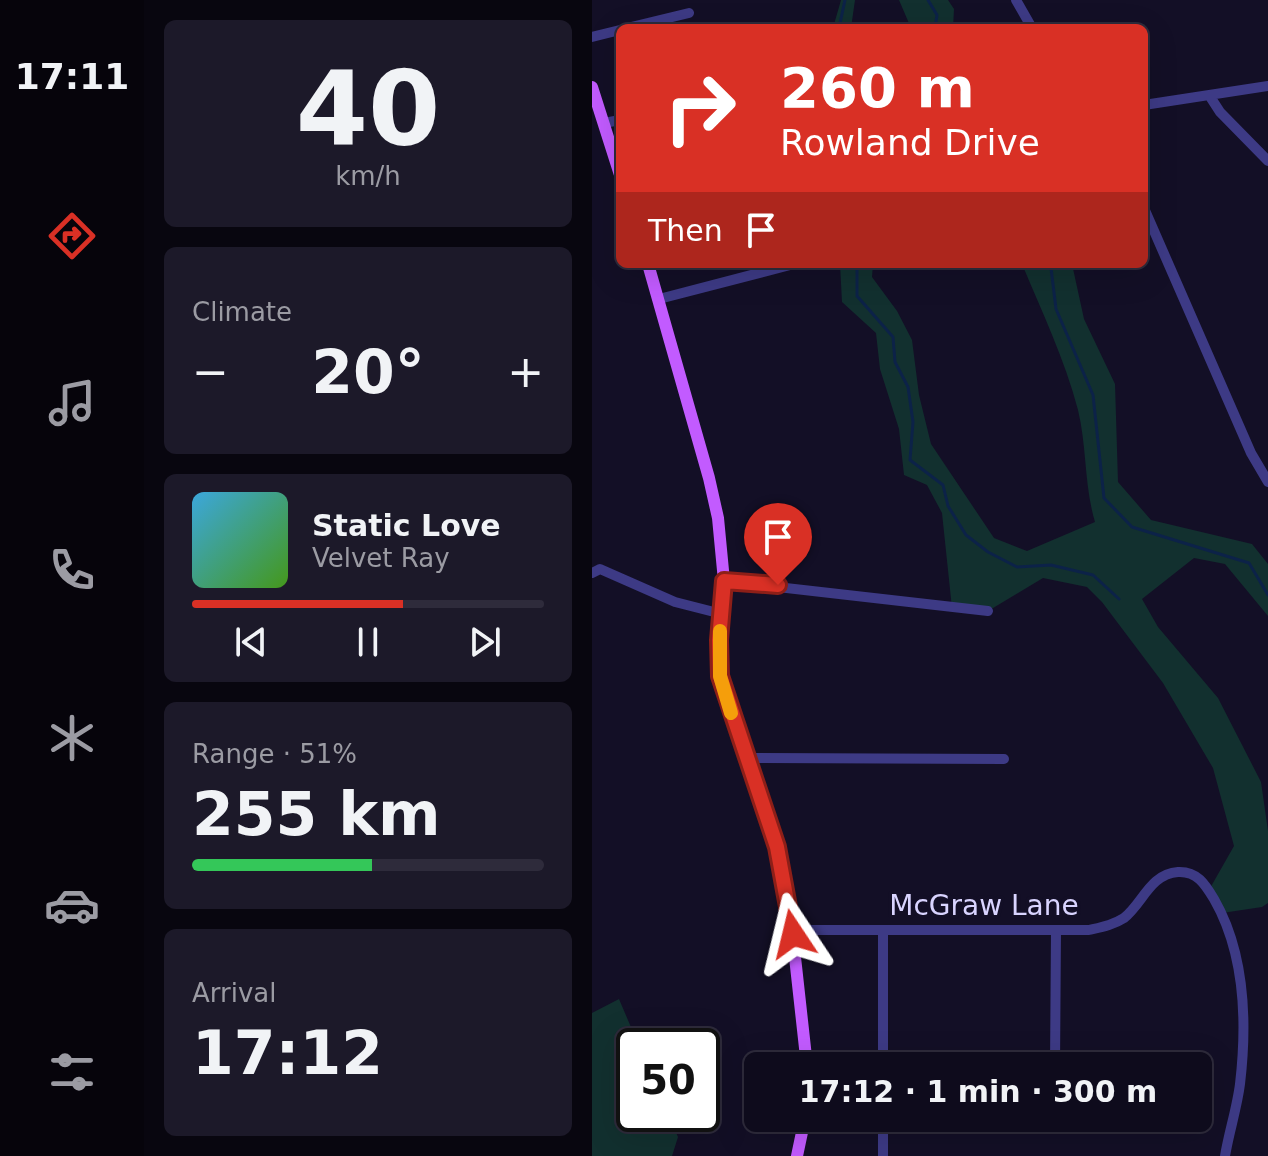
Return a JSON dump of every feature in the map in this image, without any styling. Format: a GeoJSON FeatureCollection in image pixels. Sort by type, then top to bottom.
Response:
{"type":"FeatureCollection","features":[{"type":"Feature","properties":{"kind":"main road"},"geometry":{"type":"LineString","coordinates":[[592,87],[616,162]]}},
{"type":"Feature","properties":{"kind":"main road"},"geometry":{"type":"LineString","coordinates":[[649,268],[718,518],[724,581],[720,676],[777,847],[792,930],[805,1052]]}},
{"type":"Feature","properties":{"kind":"main road"},"geometry":{"type":"LineString","coordinates":[[797,1156],[802,1132]]}},
{"type":"Feature","properties":{"kind":"street"},"geometry":{"type":"LineString","coordinates":[[1016,0],[1030,24]]}},
{"type":"Feature","properties":{"kind":"street"},"geometry":{"type":"LineString","coordinates":[[644,24],[689,13]]}},
{"type":"Feature","properties":{"kind":"street"},"geometry":{"type":"LineString","coordinates":[[592,37],[616,31]]}},
{"type":"Feature","properties":{"kind":"street"},"geometry":{"type":"LineString","coordinates":[[1148,104],[1268,86]]}},
{"type":"Feature","properties":{"kind":"street"},"geometry":{"type":"LineString","coordinates":[[1209,95],[1220,112],[1268,161]]}},
{"type":"Feature","properties":{"kind":"street"},"geometry":{"type":"LineString","coordinates":[[604,123],[616,121]]}},
{"type":"Feature","properties":{"kind":"street"},"geometry":{"type":"LineString","coordinates":[[1148,217],[1247,444],[1268,482]]}},
{"type":"Feature","properties":{"kind":"street"},"geometry":{"type":"LineString","coordinates":[[659,299],[779,268]]}},
{"type":"Feature","properties":{"kind":"street"},"geometry":{"type":"LineString","coordinates":[[592,573],[600,569],[675,602],[722,614]]}},
{"type":"Feature","properties":{"kind":"street"},"geometry":{"type":"LineString","coordinates":[[724,581],[988,611]]}},
{"type":"Feature","properties":{"kind":"street"},"geometry":{"type":"LineString","coordinates":[[746,758],[1004,759]]}},
{"type":"Feature","properties":{"kind":"street","name":"McGraw Lane"},"geometry":{"type":"LineString","coordinates":[[792,930],[1089,930],[1112,925],[1126,916],[1162,876],[1176,872],[1192,873],[1205,883],[1222,913],[1238,969],[1244,1024],[1240,1086],[1225,1156]]}},
{"type":"Feature","properties":{"kind":"street"},"geometry":{"type":"LineString","coordinates":[[883,930],[883,1052]]}},
{"type":"Feature","properties":{"kind":"street"},"geometry":{"type":"LineString","coordinates":[[1055,1052],[1056,930]]}},
{"type":"Feature","properties":{"kind":"street"},"geometry":{"type":"LineString","coordinates":[[883,1132],[883,1156]]}},
{"type":"Feature","properties":{"kind":"green space"},"geometry":{"type":"Polygon","coordinates":[[[841,0],[855,0],[852,24],[834,24],[841,0]]]}},
{"type":"Feature","properties":{"kind":"green space"},"geometry":{"type":"Polygon","coordinates":[[[899,0],[948,0],[954,9],[953,24],[909,24],[899,0]]]}},
{"type":"Feature","properties":{"kind":"green space"},"geometry":{"type":"Polygon","coordinates":[[[840,268],[873,268],[872,277],[897,311],[912,340],[919,395],[931,444],[994,538],[1027,551],[1095,522],[1073,391],[1024,268],[1073,268],[1084,319],[1115,384],[1118,482],[1151,520],[1252,544],[1268,564],[1268,616],[1225,564],[1194,558],[1142,599],[1158,627],[1218,698],[1261,782],[1268,831],[1268,903],[1262,907],[1222,913],[1209,890],[1234,846],[1213,768],[1163,683],[1102,602],[1087,587],[1043,578],[988,611],[952,608],[942,513],[927,485],[904,475],[899,429],[880,369],[876,333],[842,302],[840,268]]]}},
{"type":"Feature","properties":{"kind":"green space"},"geometry":{"type":"Polygon","coordinates":[[[619,999],[631,1028],[616,1028],[616,1132],[676,1132],[678,1137],[672,1156],[592,1156],[592,1013],[619,999]]]}},
{"type":"Feature","properties":{"kind":"waterway"},"geometry":{"type":"LineString","coordinates":[[840,24],[845,0]]}},
{"type":"Feature","properties":{"kind":"waterway"},"geometry":{"type":"LineString","coordinates":[[928,0],[937,15],[936,24]]}},
{"type":"Feature","properties":{"kind":"waterway"},"geometry":{"type":"LineString","coordinates":[[857,268],[857,296],[893,337],[895,362],[908,387],[913,422],[910,460],[943,485],[948,506],[966,535],[988,552],[1017,567],[1051,565],[1093,575],[1119,599]]}},
{"type":"Feature","properties":{"kind":"waterway"},"geometry":{"type":"LineString","coordinates":[[1051,268],[1056,309],[1093,395],[1104,498],[1132,527],[1249,563],[1268,595]]}},
{"type":"Feature","properties":{"kind":"slow traffic"},"geometry":{"type":"LineString","coordinates":[[720,631],[720,676],[731,713]]}},
{"type":"Feature","properties":{"kind":"route"},"geometry":{"type":"LineString","coordinates":[[778,585],[724,581],[719,640],[720,676],[777,847],[793,934]]}}]}
